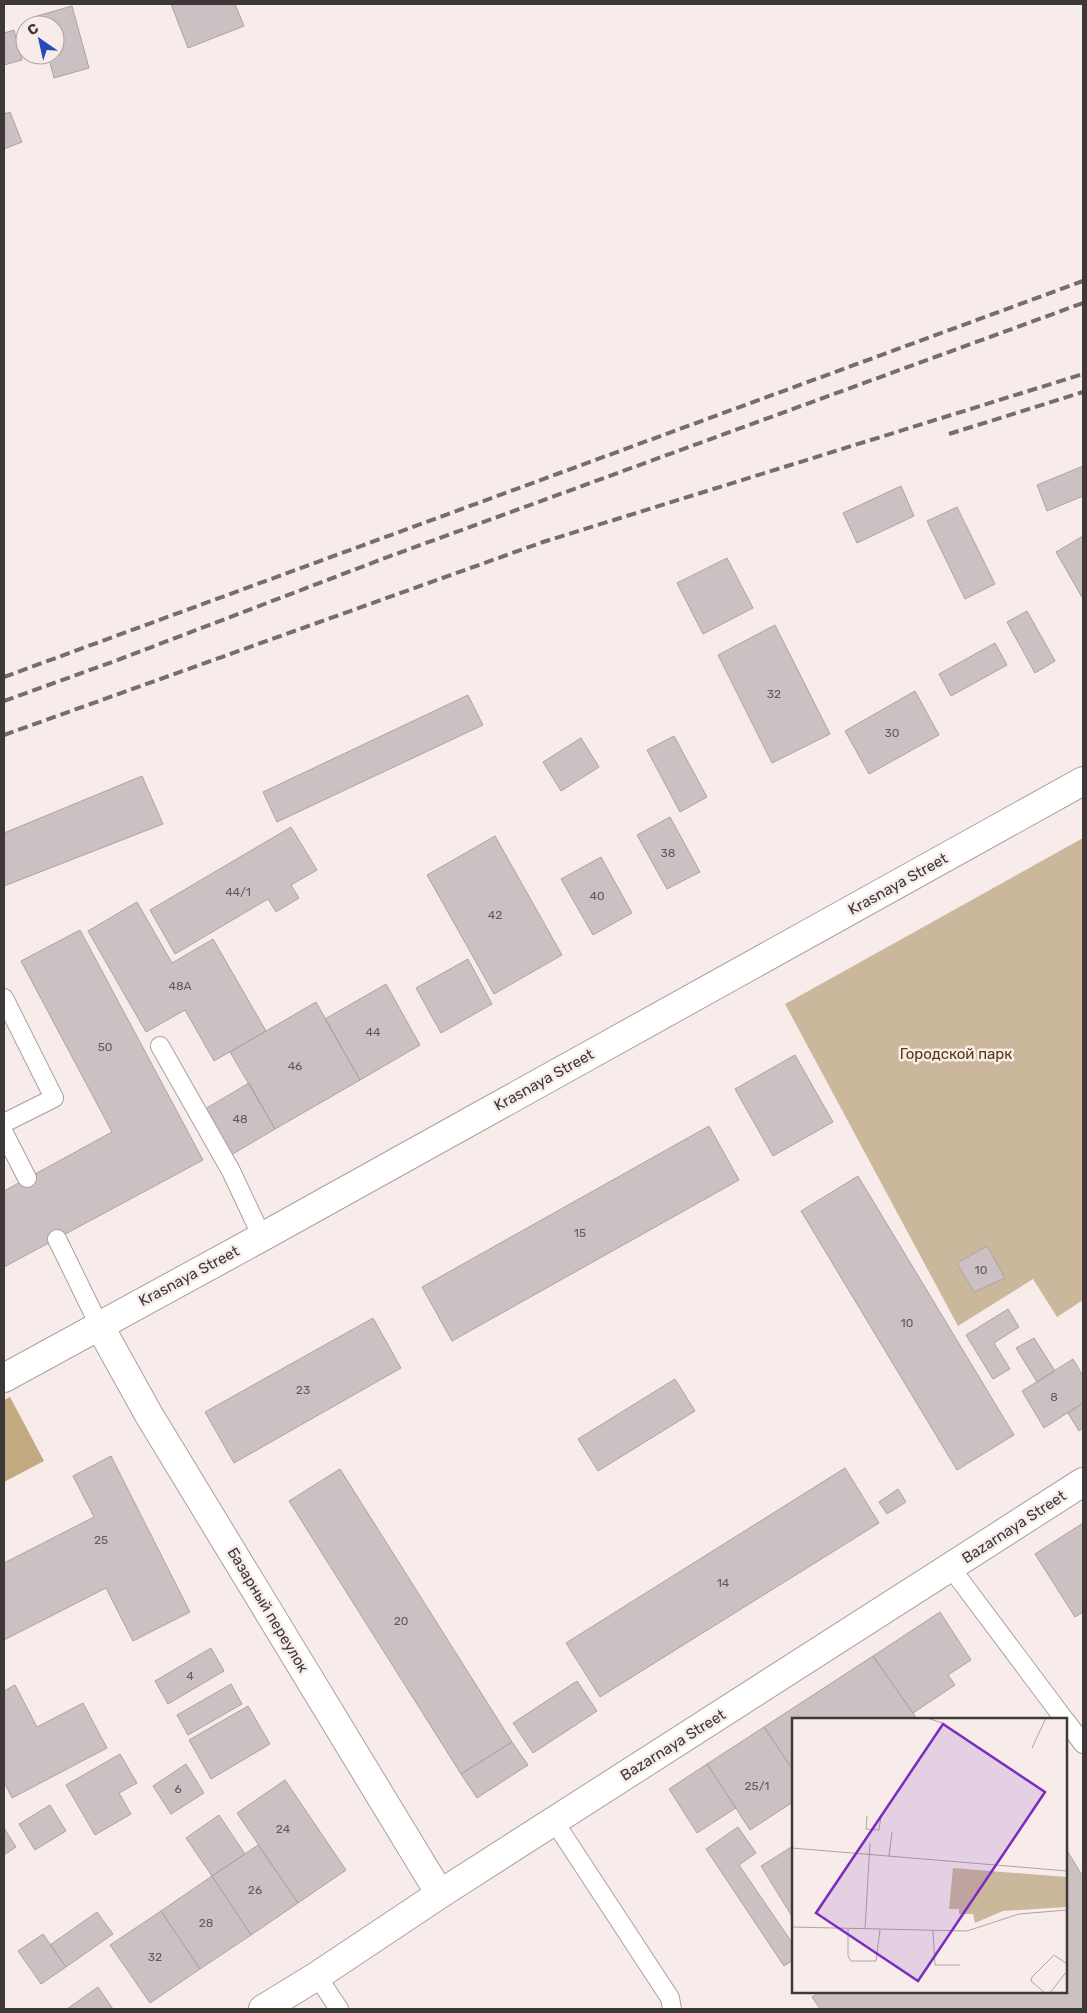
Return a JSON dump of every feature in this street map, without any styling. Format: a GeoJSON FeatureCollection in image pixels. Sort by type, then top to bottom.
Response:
{"type":"FeatureCollection","features":[{"type":"Feature","properties":{"kind":"main road","name":"Krasnaya Street"},"geometry":{"type":"LineString","coordinates":[[4,1378],[262,1237],[1083,781]]}},
{"type":"Feature","properties":{"kind":"main road","name":"Базарный переулок"},"geometry":{"type":"LineString","coordinates":[[99,1325],[149,1415],[440,1894]]}},
{"type":"Feature","properties":{"kind":"main road","name":"Bazarnaya Street"},"geometry":{"type":"LineString","coordinates":[[263,2009],[952,1568],[1083,1482]]}},
{"type":"Feature","properties":{"kind":"lane"},"geometry":{"type":"LineString","coordinates":[[4,998],[54,1098],[4,1123]]}},
{"type":"Feature","properties":{"kind":"lane"},"geometry":{"type":"LineString","coordinates":[[160,1046],[231,1171],[262,1237]]}},
{"type":"Feature","properties":{"kind":"lane"},"geometry":{"type":"LineString","coordinates":[[4,1133],[27,1178]]}},
{"type":"Feature","properties":{"kind":"lane"},"geometry":{"type":"LineString","coordinates":[[56,1239],[99,1325]]}},
{"type":"Feature","properties":{"kind":"lane"},"geometry":{"type":"LineString","coordinates":[[952,1568],[1064,1718]]}},
{"type":"Feature","properties":{"kind":"lane"},"geometry":{"type":"LineString","coordinates":[[1067,1723],[1083,1744]]}},
{"type":"Feature","properties":{"kind":"lane"},"geometry":{"type":"LineString","coordinates":[[554,1821],[670,1998],[672,2009]]}},
{"type":"Feature","properties":{"kind":"lane"},"geometry":{"type":"LineString","coordinates":[[317,1976],[339,2009]]}},
{"type":"Feature","properties":{"kind":"green space","name":"Городской парк"},"geometry":{"type":"Polygon","coordinates":[[[1083,838],[1083,1300],[1057,1317],[1033,1279],[958,1326],[785,1004],[1083,838]]]}},
{"type":"Feature","properties":{"kind":"shaded area"},"geometry":{"type":"Polygon","coordinates":[[[10,1397],[44,1461],[4,1482],[4,1400],[10,1397]]]}},
{"type":"Feature","properties":{"kind":"building"},"geometry":{"type":"Polygon","coordinates":[[[171,4],[235,4],[244,26],[188,48],[171,4]]]}},
{"type":"Feature","properties":{"kind":"building"},"geometry":{"type":"Polygon","coordinates":[[[72,6],[89,68],[54,78],[51,65],[65,65],[65,15],[40,15],[72,6]]]}},
{"type":"Feature","properties":{"kind":"building"},"geometry":{"type":"Polygon","coordinates":[[[14,30],[15,62],[4,65],[4,33],[14,30]]]}},
{"type":"Feature","properties":{"kind":"building"},"geometry":{"type":"Polygon","coordinates":[[[10,112],[22,142],[4,149],[4,114],[10,112]]]}},
{"type":"Feature","properties":{"kind":"building"},"geometry":{"type":"Polygon","coordinates":[[[1083,466],[1083,496],[1047,511],[1037,485],[1083,466]]]}},
{"type":"Feature","properties":{"kind":"building"},"geometry":{"type":"Polygon","coordinates":[[[901,486],[914,516],[857,543],[843,513],[901,486]]]}},
{"type":"Feature","properties":{"kind":"building"},"geometry":{"type":"Polygon","coordinates":[[[957,507],[995,584],[965,599],[927,521],[957,507]]]}},
{"type":"Feature","properties":{"kind":"building"},"geometry":{"type":"Polygon","coordinates":[[[1083,536],[1083,599],[1056,552],[1083,536]]]}},
{"type":"Feature","properties":{"kind":"building"},"geometry":{"type":"Polygon","coordinates":[[[727,558],[753,608],[703,634],[677,583],[727,558]]]}},
{"type":"Feature","properties":{"kind":"building"},"geometry":{"type":"Polygon","coordinates":[[[1027,611],[1055,661],[1035,673],[1007,622],[1027,611]]]}},
{"type":"Feature","properties":{"kind":"building"},"geometry":{"type":"Polygon","coordinates":[[[775,625],[830,734],[772,763],[718,655],[775,625]]]}},
{"type":"Feature","properties":{"kind":"building"},"geometry":{"type":"Polygon","coordinates":[[[995,643],[1007,665],[951,696],[939,674],[995,643]]]}},
{"type":"Feature","properties":{"kind":"building"},"geometry":{"type":"Polygon","coordinates":[[[915,691],[939,735],[869,774],[845,731],[915,691]]]}},
{"type":"Feature","properties":{"kind":"building"},"geometry":{"type":"Polygon","coordinates":[[[468,695],[483,725],[277,822],[263,792],[468,695]]]}},
{"type":"Feature","properties":{"kind":"building"},"geometry":{"type":"Polygon","coordinates":[[[674,736],[707,797],[680,812],[647,750],[674,736]]]}},
{"type":"Feature","properties":{"kind":"building"},"geometry":{"type":"Polygon","coordinates":[[[581,738],[599,767],[561,791],[543,762],[581,738]]]}},
{"type":"Feature","properties":{"kind":"building"},"geometry":{"type":"Polygon","coordinates":[[[142,776],[163,824],[4,886],[4,833],[142,776]]]}},
{"type":"Feature","properties":{"kind":"building"},"geometry":{"type":"Polygon","coordinates":[[[670,817],[700,872],[667,889],[637,835],[670,817]]]}},
{"type":"Feature","properties":{"kind":"building"},"geometry":{"type":"Polygon","coordinates":[[[291,827],[317,870],[291,885],[299,898],[276,912],[268,899],[175,954],[150,910],[291,827]]]}},
{"type":"Feature","properties":{"kind":"building"},"geometry":{"type":"Polygon","coordinates":[[[495,836],[562,955],[494,994],[427,875],[495,836]]]}},
{"type":"Feature","properties":{"kind":"building"},"geometry":{"type":"Polygon","coordinates":[[[601,857],[632,913],[593,935],[561,879],[601,857]]]}},
{"type":"Feature","properties":{"kind":"building"},"geometry":{"type":"Polygon","coordinates":[[[137,902],[172,963],[213,939],[266,1031],[214,1061],[185,1010],[146,1032],[88,931],[137,902]]]}},
{"type":"Feature","properties":{"kind":"building"},"geometry":{"type":"Polygon","coordinates":[[[80,930],[203,1160],[4,1267],[4,1191],[112,1132],[21,961],[80,930]]]}},
{"type":"Feature","properties":{"kind":"building"},"geometry":{"type":"Polygon","coordinates":[[[468,959],[492,1004],[441,1033],[416,988],[468,959]]]}},
{"type":"Feature","properties":{"kind":"building"},"geometry":{"type":"Polygon","coordinates":[[[386,984],[420,1045],[360,1080],[325,1019],[386,984]]]}},
{"type":"Feature","properties":{"kind":"building"},"geometry":{"type":"Polygon","coordinates":[[[316,1002],[360,1080],[275,1129],[230,1052],[316,1002]]]}},
{"type":"Feature","properties":{"kind":"building"},"geometry":{"type":"Polygon","coordinates":[[[795,1055],[833,1122],[773,1156],[735,1089],[795,1055]]]}},
{"type":"Feature","properties":{"kind":"building"},"geometry":{"type":"Polygon","coordinates":[[[249,1083],[275,1129],[231,1155],[205,1109],[249,1083]]]}},
{"type":"Feature","properties":{"kind":"building"},"geometry":{"type":"Polygon","coordinates":[[[709,1126],[739,1180],[452,1341],[422,1287],[709,1126]]]}},
{"type":"Feature","properties":{"kind":"building"},"geometry":{"type":"Polygon","coordinates":[[[858,1176],[1014,1435],[957,1470],[801,1211],[858,1176]]]}},
{"type":"Feature","properties":{"kind":"building"},"geometry":{"type":"Polygon","coordinates":[[[987,1246],[1005,1278],[974,1292],[957,1263],[987,1246]]]}},
{"type":"Feature","properties":{"kind":"building"},"geometry":{"type":"Polygon","coordinates":[[[1008,1309],[1019,1327],[994,1343],[1010,1369],[993,1379],[966,1335],[1008,1309]]]}},
{"type":"Feature","properties":{"kind":"building"},"geometry":{"type":"Polygon","coordinates":[[[373,1318],[401,1368],[234,1463],[205,1412],[373,1318]]]}},
{"type":"Feature","properties":{"kind":"building"},"geometry":{"type":"Polygon","coordinates":[[[1034,1338],[1055,1371],[1037,1382],[1016,1348],[1034,1338]]]}},
{"type":"Feature","properties":{"kind":"building"},"geometry":{"type":"Polygon","coordinates":[[[1073,1359],[1083,1376],[1083,1403],[1044,1428],[1022,1391],[1073,1359]]]}},
{"type":"Feature","properties":{"kind":"building"},"geometry":{"type":"Polygon","coordinates":[[[675,1379],[695,1411],[598,1471],[578,1439],[675,1379]]]}},
{"type":"Feature","properties":{"kind":"building"},"geometry":{"type":"Polygon","coordinates":[[[1083,1403],[1083,1428],[1079,1431],[1068,1413],[1083,1403]]]}},
{"type":"Feature","properties":{"kind":"building"},"geometry":{"type":"Polygon","coordinates":[[[111,1456],[190,1612],[133,1641],[106,1588],[4,1640],[4,1563],[94,1517],[73,1476],[111,1456]]]}},
{"type":"Feature","properties":{"kind":"building"},"geometry":{"type":"Polygon","coordinates":[[[845,1468],[879,1523],[600,1697],[566,1643],[845,1468]]]}},
{"type":"Feature","properties":{"kind":"building"},"geometry":{"type":"Polygon","coordinates":[[[340,1469],[512,1742],[461,1774],[289,1501],[340,1469]]]}},
{"type":"Feature","properties":{"kind":"building"},"geometry":{"type":"Polygon","coordinates":[[[898,1489],[906,1502],[887,1514],[879,1502],[898,1489]]]}},
{"type":"Feature","properties":{"kind":"building"},"geometry":{"type":"Polygon","coordinates":[[[1083,1523],[1083,1612],[1075,1617],[1035,1554],[1083,1523]]]}},
{"type":"Feature","properties":{"kind":"building"},"geometry":{"type":"Polygon","coordinates":[[[940,1612],[971,1660],[948,1675],[955,1685],[913,1713],[873,1656],[940,1612]]]}},
{"type":"Feature","properties":{"kind":"building"},"geometry":{"type":"Polygon","coordinates":[[[211,1648],[224,1671],[168,1704],[155,1681],[211,1648]]]}},
{"type":"Feature","properties":{"kind":"building"},"geometry":{"type":"Polygon","coordinates":[[[873,1656],[916,1718],[792,1718],[792,1769],[764,1727],[873,1656]]]}},
{"type":"Feature","properties":{"kind":"building"},"geometry":{"type":"Polygon","coordinates":[[[577,1681],[597,1711],[533,1753],[513,1723],[577,1681]]]}},
{"type":"Feature","properties":{"kind":"building"},"geometry":{"type":"Polygon","coordinates":[[[231,1684],[242,1704],[188,1735],[177,1715],[231,1684]]]}},
{"type":"Feature","properties":{"kind":"building"},"geometry":{"type":"Polygon","coordinates":[[[15,1685],[37,1727],[83,1703],[107,1748],[12,1798],[4,1782],[4,1691],[15,1685]]]}},
{"type":"Feature","properties":{"kind":"building"},"geometry":{"type":"Polygon","coordinates":[[[248,1706],[270,1744],[211,1779],[189,1740],[248,1706]]]}},
{"type":"Feature","properties":{"kind":"building"},"geometry":{"type":"Polygon","coordinates":[[[764,1727],[792,1769],[792,1803],[750,1830],[707,1764],[764,1727]]]}},
{"type":"Feature","properties":{"kind":"building"},"geometry":{"type":"Polygon","coordinates":[[[512,1742],[528,1765],[477,1798],[461,1774],[512,1742]]]}},
{"type":"Feature","properties":{"kind":"building"},"geometry":{"type":"Polygon","coordinates":[[[120,1754],[137,1783],[119,1793],[131,1814],[95,1835],[66,1785],[120,1754]]]}},
{"type":"Feature","properties":{"kind":"building"},"geometry":{"type":"Polygon","coordinates":[[[186,1764],[204,1793],[171,1814],[153,1786],[186,1764]]]}},
{"type":"Feature","properties":{"kind":"building"},"geometry":{"type":"Polygon","coordinates":[[[707,1764],[736,1808],[697,1833],[669,1789],[707,1764]]]}},
{"type":"Feature","properties":{"kind":"building"},"geometry":{"type":"Polygon","coordinates":[[[285,1780],[346,1870],[298,1903],[237,1813],[285,1780]]]}},
{"type":"Feature","properties":{"kind":"building"},"geometry":{"type":"Polygon","coordinates":[[[50,1805],[66,1831],[35,1850],[19,1824],[50,1805]]]}},
{"type":"Feature","properties":{"kind":"building"},"geometry":{"type":"Polygon","coordinates":[[[219,1815],[245,1854],[212,1876],[186,1838],[219,1815]]]}},
{"type":"Feature","properties":{"kind":"building"},"geometry":{"type":"Polygon","coordinates":[[[738,1827],[756,1853],[739,1865],[792,1943],[792,1961],[784,1966],[706,1849],[738,1827]]]}},
{"type":"Feature","properties":{"kind":"building"},"geometry":{"type":"Polygon","coordinates":[[[4,1828],[16,1847],[4,1855],[4,1828]]]}},
{"type":"Feature","properties":{"kind":"building"},"geometry":{"type":"Polygon","coordinates":[[[258,1845],[298,1903],[251,1935],[212,1876],[258,1845]]]}},
{"type":"Feature","properties":{"kind":"building"},"geometry":{"type":"Polygon","coordinates":[[[792,1847],[792,1916],[761,1866],[792,1847]]]}},
{"type":"Feature","properties":{"kind":"building"},"geometry":{"type":"Polygon","coordinates":[[[1067,1851],[1083,1874],[1083,2009],[820,2009],[812,1997],[818,1993],[1067,1993],[1067,1851]]]}},
{"type":"Feature","properties":{"kind":"building"},"geometry":{"type":"Polygon","coordinates":[[[212,1876],[251,1935],[200,1969],[161,1911],[212,1876]]]}},
{"type":"Feature","properties":{"kind":"building"},"geometry":{"type":"Polygon","coordinates":[[[161,1911],[200,1969],[150,2003],[110,1945],[161,1911]]]}},
{"type":"Feature","properties":{"kind":"building"},"geometry":{"type":"Polygon","coordinates":[[[97,1912],[113,1934],[66,1967],[50,1945],[97,1912]]]}},
{"type":"Feature","properties":{"kind":"building"},"geometry":{"type":"Polygon","coordinates":[[[43,1934],[66,1967],[41,1984],[18,1951],[43,1934]]]}},
{"type":"Feature","properties":{"kind":"building"},"geometry":{"type":"Polygon","coordinates":[[[98,1987],[113,2009],[67,2009],[98,1987]]]}},
{"type":"Feature","properties":{"kind":"railway"},"geometry":{"type":"LineString","coordinates":[[4,677],[1083,281]]}},
{"type":"Feature","properties":{"kind":"railway"},"geometry":{"type":"LineString","coordinates":[[4,701],[115,661],[385,558],[1083,303]]}},
{"type":"Feature","properties":{"kind":"railway"},"geometry":{"type":"LineString","coordinates":[[4,735],[543,542],[1083,374]]}},
{"type":"Feature","properties":{"kind":"railway"},"geometry":{"type":"LineString","coordinates":[[949,434],[1083,392]]}}]}
